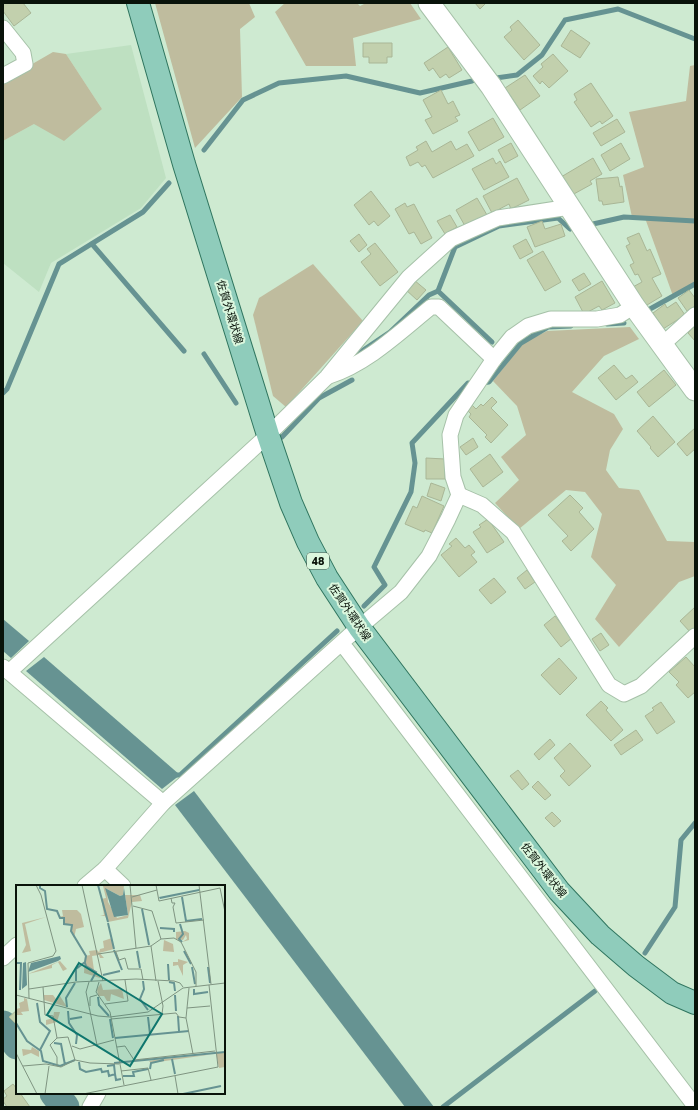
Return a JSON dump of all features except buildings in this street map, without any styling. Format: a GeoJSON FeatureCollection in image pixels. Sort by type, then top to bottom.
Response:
{"type":"FeatureCollection","features":[{"type":"Feature","properties":{"kind":"main road","name":"佐賀外環状線"},"geometry":{"type":"LineString","coordinates":[[138,3],[184,164],[268,435],[291,503],[308,542],[327,578],[359,627],[559,891],[600,935],[636,966],[672,993],[695,1003]]}},
{"type":"Feature","properties":{"kind":"street"},"geometry":{"type":"LineString","coordinates":[[429,3],[491,86],[634,306],[695,390]]}},
{"type":"Feature","properties":{"kind":"street"},"geometry":{"type":"LineString","coordinates":[[3,28],[23,53],[25,64],[3,76]]}},
{"type":"Feature","properties":{"kind":"street"},"geometry":{"type":"LineString","coordinates":[[173,794],[6,670],[27,657],[268,435],[327,377],[409,277],[451,239],[498,218],[570,207]]}},
{"type":"Feature","properties":{"kind":"street"},"geometry":{"type":"LineString","coordinates":[[86,885],[105,869],[173,794],[359,627],[401,592],[429,556],[459,495],[453,477],[450,435],[456,415],[494,359],[512,337],[528,326],[551,319],[597,319],[620,315],[634,306]]}},
{"type":"Feature","properties":{"kind":"street"},"geometry":{"type":"LineString","coordinates":[[327,377],[342,372],[382,347],[431,308],[439,308],[494,359]]}},
{"type":"Feature","properties":{"kind":"street"},"geometry":{"type":"LineString","coordinates":[[663,344],[695,315]]}},
{"type":"Feature","properties":{"kind":"street"},"geometry":{"type":"LineString","coordinates":[[459,495],[482,505],[513,532],[609,685],[624,694],[641,686],[695,636]]}},
{"type":"Feature","properties":{"kind":"street"},"geometry":{"type":"LineString","coordinates":[[341,644],[357,662],[695,1106]]}},
{"type":"Feature","properties":{"kind":"street"},"geometry":{"type":"LineString","coordinates":[[105,869],[121,885]]}},
{"type":"Feature","properties":{"kind":"street"},"geometry":{"type":"LineString","coordinates":[[3,958],[16,946]]}},
{"type":"Feature","properties":{"kind":"street"},"geometry":{"type":"LineString","coordinates":[[90,1107],[97,1094]]}},
{"type":"Feature","properties":{"kind":"shaded area"},"geometry":{"type":"Polygon","coordinates":[[[155,3],[249,3],[255,17],[240,29],[242,97],[195,148],[155,3]]]}},
{"type":"Feature","properties":{"kind":"shaded area"},"geometry":{"type":"Polygon","coordinates":[[[285,3],[357,3],[360,6],[366,3],[410,3],[421,19],[353,38],[356,66],[306,66],[275,12],[285,3]]]}},
{"type":"Feature","properties":{"kind":"shaded area"},"geometry":{"type":"Polygon","coordinates":[[[131,45],[166,178],[141,208],[51,263],[39,292],[3,263],[3,141],[34,124],[102,109],[66,54],[131,45]]]}},
{"type":"Feature","properties":{"kind":"shaded area"},"geometry":{"type":"Polygon","coordinates":[[[53,52],[66,54],[102,109],[64,141],[34,124],[3,141],[3,81],[53,52]]]}},
{"type":"Feature","properties":{"kind":"shaded area"},"geometry":{"type":"Polygon","coordinates":[[[695,65],[695,284],[673,296],[645,218],[632,217],[623,175],[644,167],[629,112],[686,101],[690,66],[695,65]]]}},
{"type":"Feature","properties":{"kind":"shaded area"},"geometry":{"type":"Polygon","coordinates":[[[313,264],[363,321],[286,407],[273,396],[253,315],[259,298],[313,264]]]}},
{"type":"Feature","properties":{"kind":"shaded area"},"geometry":{"type":"Polygon","coordinates":[[[630,327],[639,339],[604,356],[572,392],[614,414],[623,429],[610,450],[606,470],[619,488],[639,490],[667,541],[695,542],[695,576],[679,582],[619,647],[595,619],[616,585],[591,557],[602,514],[585,492],[566,490],[519,529],[495,503],[519,480],[501,457],[526,435],[517,406],[493,381],[523,343],[547,331],[630,327]]]}},
{"type":"Feature","properties":{"kind":"water"},"geometry":{"type":"Polygon","coordinates":[[[3,619],[29,641],[11,658],[3,651],[3,619]]]}},
{"type":"Feature","properties":{"kind":"water"},"geometry":{"type":"Polygon","coordinates":[[[44,657],[180,775],[162,789],[26,671],[44,657]]]}},
{"type":"Feature","properties":{"kind":"water"},"geometry":{"type":"Polygon","coordinates":[[[194,791],[434,1107],[405,1107],[175,805],[194,791]]]}},
{"type":"Feature","properties":{"kind":"waterway"},"geometry":{"type":"LineString","coordinates":[[496,78],[517,75],[542,55],[565,20],[618,9],[695,39]]}},
{"type":"Feature","properties":{"kind":"waterway"},"geometry":{"type":"LineString","coordinates":[[204,150],[243,100],[279,83],[346,76],[420,93],[472,81]]}},
{"type":"Feature","properties":{"kind":"waterway"},"geometry":{"type":"LineString","coordinates":[[3,393],[7,389],[59,264],[143,212],[169,183]]}},
{"type":"Feature","properties":{"kind":"waterway"},"geometry":{"type":"LineString","coordinates":[[593,224],[624,217],[695,221]]}},
{"type":"Feature","properties":{"kind":"waterway"},"geometry":{"type":"LineString","coordinates":[[438,291],[455,247],[499,226],[558,218],[570,229]]}},
{"type":"Feature","properties":{"kind":"waterway"},"geometry":{"type":"LineString","coordinates":[[92,244],[184,351]]}},
{"type":"Feature","properties":{"kind":"waterway"},"geometry":{"type":"LineString","coordinates":[[650,309],[695,284]]}},
{"type":"Feature","properties":{"kind":"waterway"},"geometry":{"type":"LineString","coordinates":[[350,359],[390,332],[429,295],[438,291],[492,342]]}},
{"type":"Feature","properties":{"kind":"waterway"},"geometry":{"type":"LineString","coordinates":[[607,324],[624,323]]}},
{"type":"Feature","properties":{"kind":"waterway"},"geometry":{"type":"LineString","coordinates":[[481,383],[489,382],[521,343],[548,327],[571,326]]}},
{"type":"Feature","properties":{"kind":"waterway"},"geometry":{"type":"LineString","coordinates":[[204,354],[236,403]]}},
{"type":"Feature","properties":{"kind":"waterway"},"geometry":{"type":"LineString","coordinates":[[282,437],[319,398],[352,380]]}},
{"type":"Feature","properties":{"kind":"waterway"},"geometry":{"type":"LineString","coordinates":[[364,606],[385,585],[374,567],[411,492],[415,463],[412,443],[468,383],[473,384]]}},
{"type":"Feature","properties":{"kind":"waterway"},"geometry":{"type":"LineString","coordinates":[[174,775],[180,775],[337,631]]}},
{"type":"Feature","properties":{"kind":"waterway"},"geometry":{"type":"LineString","coordinates":[[645,953],[675,907],[681,840],[695,823]]}},
{"type":"Feature","properties":{"kind":"waterway"},"geometry":{"type":"LineString","coordinates":[[443,1107],[595,991]]}},
{"type":"Feature","properties":{"kind":"waterway"},"geometry":{"type":"LineString","coordinates":[[3,1025],[16,1044]]}},
{"type":"Feature","properties":{"kind":"waterway"},"geometry":{"type":"LineString","coordinates":[[55,1094],[65,1107]]}}]}
